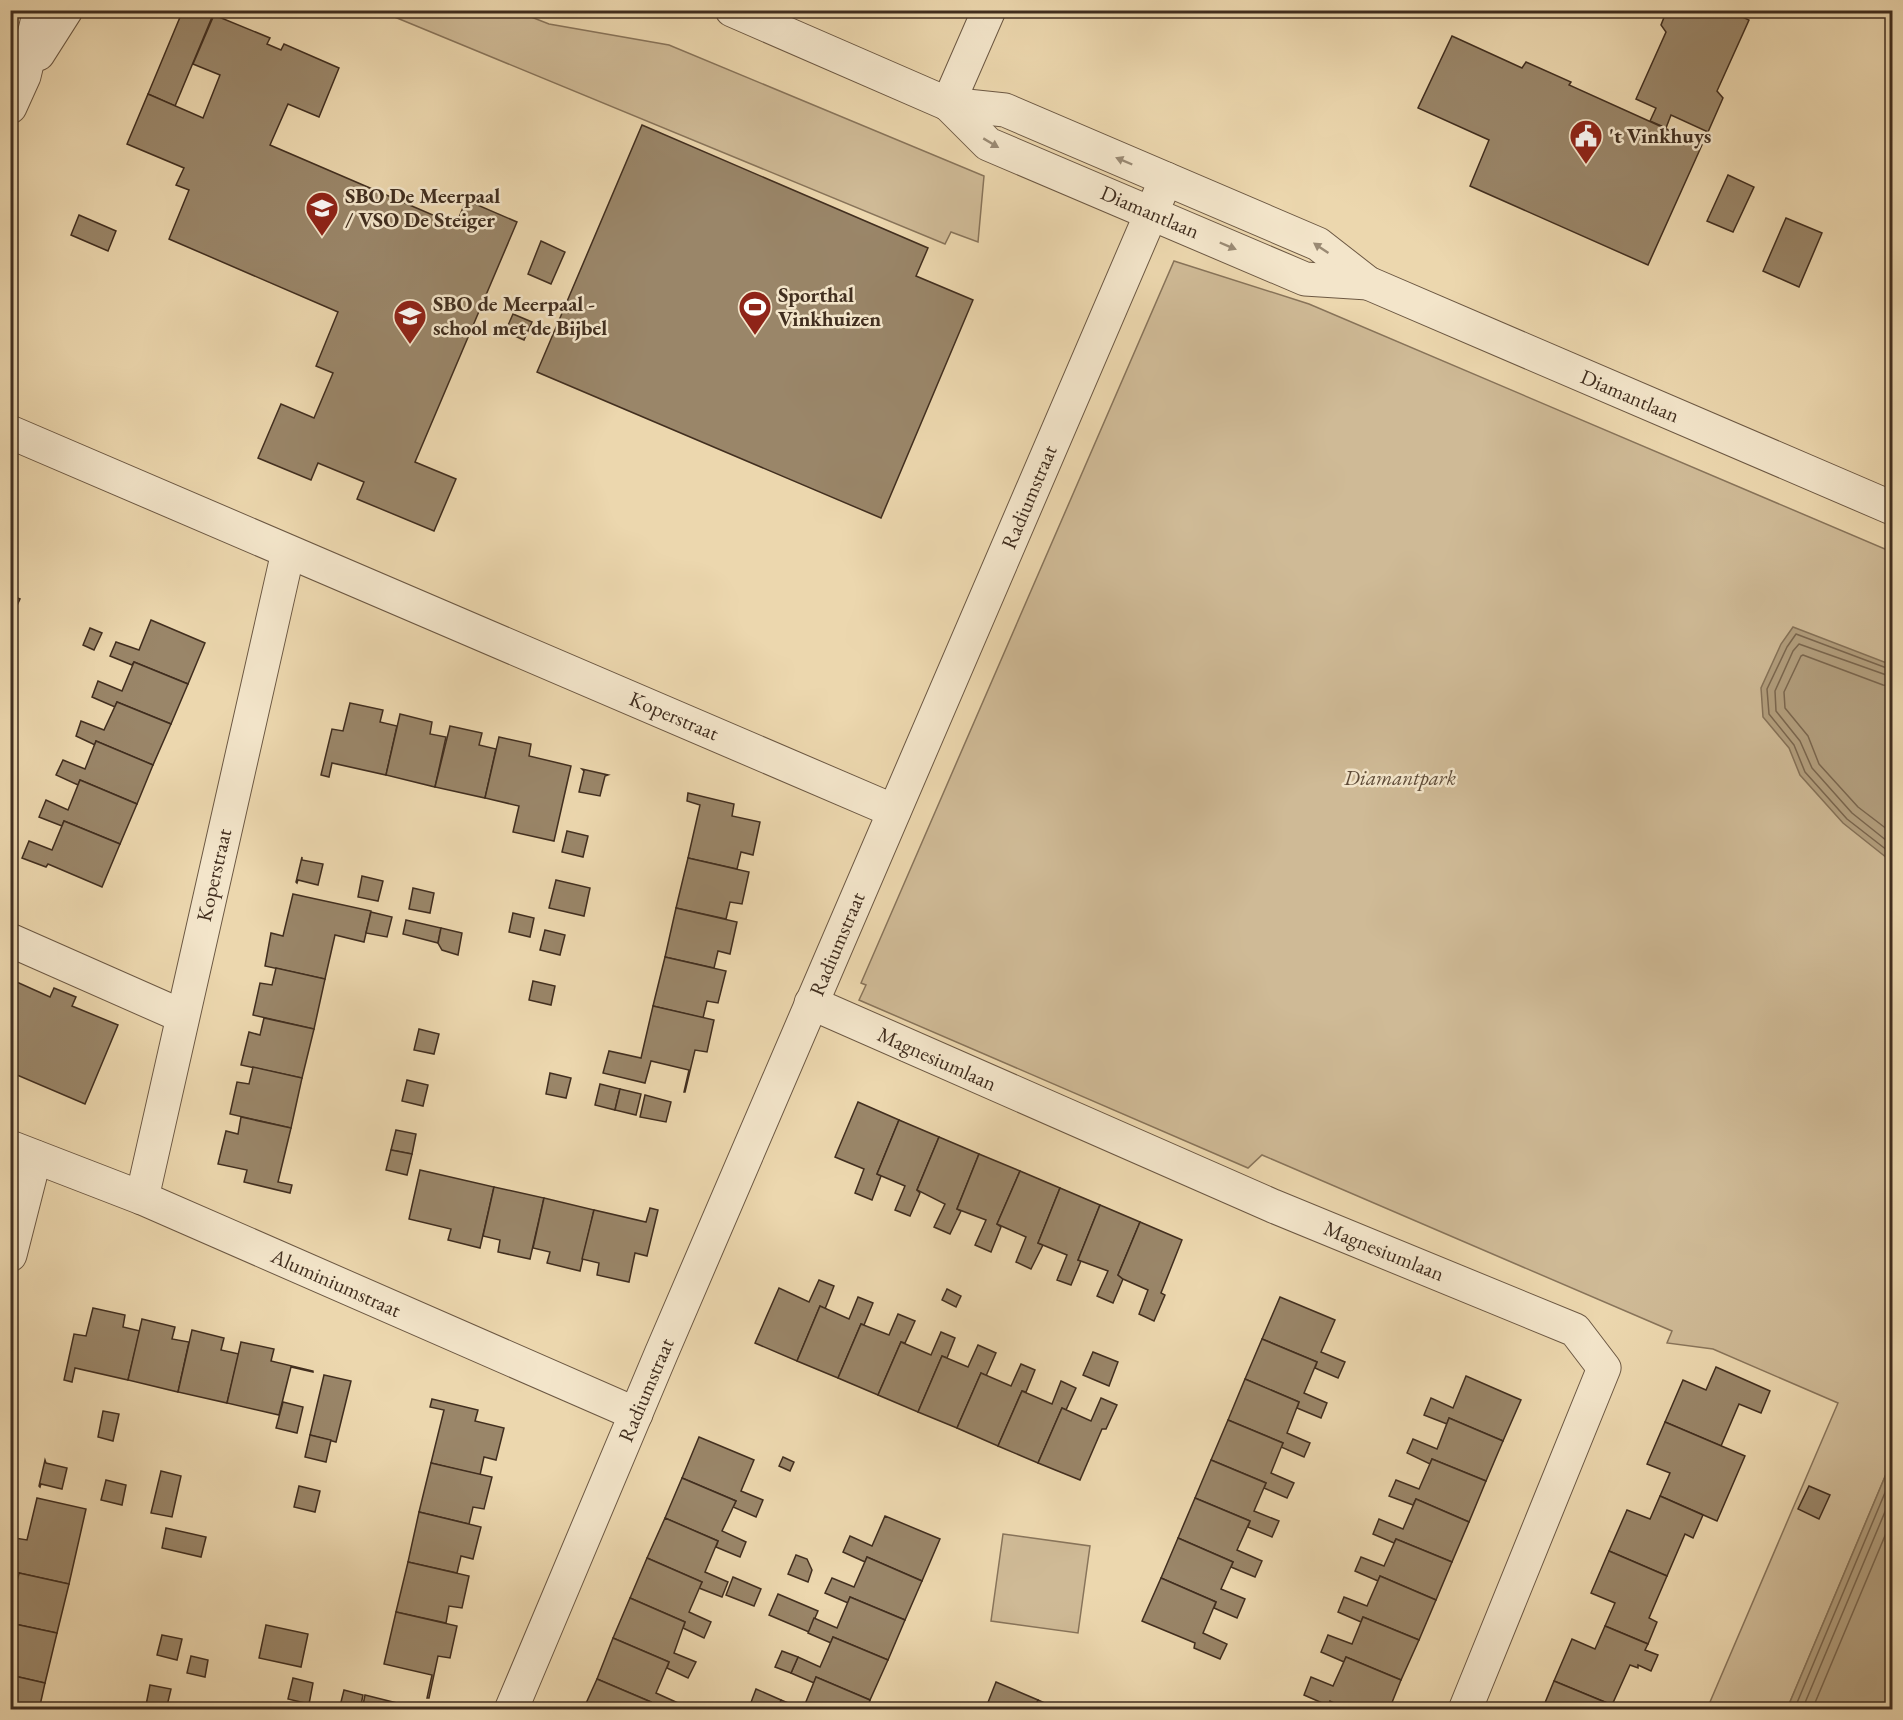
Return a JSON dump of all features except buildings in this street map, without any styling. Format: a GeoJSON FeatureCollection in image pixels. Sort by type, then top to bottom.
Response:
{"type":"FeatureCollection","features":[{"type":"Feature","properties":{"kind":"street"},"geometry":{"type":"LineString","coordinates":[[24,76],[40,10]]}},
{"type":"Feature","properties":{"kind":"street"},"geometry":{"type":"LineString","coordinates":[[10,107],[24,76],[66,10]]}},
{"type":"Feature","properties":{"kind":"street","name":"Diamantlaan"},"geometry":{"type":"LineString","coordinates":[[732,10],[948,104],[1005,110],[1318,244],[1368,283],[1893,508]]}},
{"type":"Feature","properties":{"kind":"street"},"geometry":{"type":"LineString","coordinates":[[948,104],[988,10]]}},
{"type":"Feature","properties":{"kind":"street","name":"Diamantlaan"},"geometry":{"type":"LineString","coordinates":[[948,104],[988,144],[1305,279],[1368,283]]}},
{"type":"Feature","properties":{"kind":"street","name":"Radiumstraat"},"geometry":{"type":"LineString","coordinates":[[511,1710],[811,1004],[1166,179]]}},
{"type":"Feature","properties":{"kind":"street","name":"Koperstraat"},"geometry":{"type":"LineString","coordinates":[[10,432],[894,811]]}},
{"type":"Feature","properties":{"kind":"street","name":"Koperstraat"},"geometry":{"type":"LineString","coordinates":[[142,1198],[288,552]]}},
{"type":"Feature","properties":{"kind":"street"},"geometry":{"type":"LineString","coordinates":[[10,940],[182,1016]]}},
{"type":"Feature","properties":{"kind":"street","name":"Magnesiumlaan"},"geometry":{"type":"LineString","coordinates":[[811,1004],[1273,1206],[1575,1330],[1604,1368],[1465,1710]]}},
{"type":"Feature","properties":{"kind":"street","name":"Aluminiumstraat"},"geometry":{"type":"LineString","coordinates":[[10,1255],[23,1152],[142,1198],[636,1414]]}},
{"type":"Feature","properties":{"kind":"green space"},"geometry":{"type":"Polygon","coordinates":[[[380,11],[516,11],[549,24],[669,45],[984,176],[978,242],[951,232],[945,244],[380,11]]]}},
{"type":"Feature","properties":{"kind":"green space","name":"Diamantpark"},"geometry":{"type":"Polygon","coordinates":[[[1174,261],[1309,304],[1892,552],[1892,1460],[1787,1709],[1707,1709],[1838,1403],[1713,1349],[1667,1343],[1672,1331],[1262,1155],[1248,1168],[859,1000],[866,985],[861,983],[1174,261]]]}},
{"type":"Feature","properties":{"kind":"green space"},"geometry":{"type":"Polygon","coordinates":[[[1003,1534],[1090,1546],[1078,1633],[991,1621],[1003,1534]]]}},
{"type":"Feature","properties":{"kind":"water"},"geometry":{"type":"Polygon","coordinates":[[[1793,627],[1892,665],[1892,862],[1843,823],[1800,775],[1789,748],[1763,717],[1761,688],[1781,644],[1793,627]]]}},
{"type":"Feature","properties":{"kind":"water"},"geometry":{"type":"Polygon","coordinates":[[[1892,1460],[1892,1709],[1787,1709],[1892,1460]]]}},
{"type":"Feature","properties":{"kind":"place","name":"'t Vinkhuys"},"geometry":{"type":"Point","coordinates":[1586,165]}},
{"type":"Feature","properties":{"kind":"place","name":"SBO De Meerpaal / VSO De Steiger"},"geometry":{"type":"Point","coordinates":[322,237]}},
{"type":"Feature","properties":{"kind":"place","name":"Sporthal Vinkhuizen"},"geometry":{"type":"Point","coordinates":[755,336]}},
{"type":"Feature","properties":{"kind":"place","name":"SBO de Meerpaal - school met de Bijbel"},"geometry":{"type":"Point","coordinates":[410,345]}}]}
